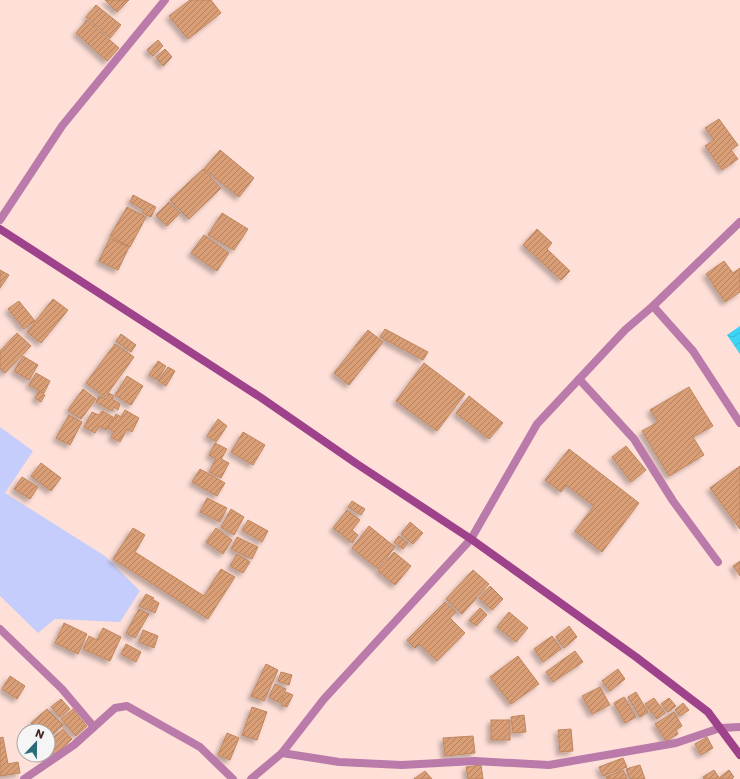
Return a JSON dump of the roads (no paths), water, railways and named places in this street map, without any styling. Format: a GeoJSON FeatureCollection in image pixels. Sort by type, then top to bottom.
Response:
{"type":"FeatureCollection","features":[{"type":"Feature","properties":{"kind":"main road"},"geometry":{"type":"LineString","coordinates":[[0,229],[260,397],[357,464],[471,539],[636,657],[708,712],[740,755]]}},
{"type":"Feature","properties":{"kind":"street"},"geometry":{"type":"LineString","coordinates":[[0,220],[62,126],[165,0]]}},
{"type":"Feature","properties":{"kind":"street"},"geometry":{"type":"LineString","coordinates":[[251,779],[282,753],[324,699],[471,539],[536,424],[625,330],[653,306],[740,222]]}},
{"type":"Feature","properties":{"kind":"street"},"geometry":{"type":"LineString","coordinates":[[653,306],[693,351],[740,422]]}},
{"type":"Feature","properties":{"kind":"street"},"geometry":{"type":"LineString","coordinates":[[579,379],[634,439],[673,501],[718,562]]}},
{"type":"Feature","properties":{"kind":"street"},"geometry":{"type":"LineString","coordinates":[[0,629],[62,689],[94,727]]}},
{"type":"Feature","properties":{"kind":"street"},"geometry":{"type":"LineString","coordinates":[[24,779],[74,745],[115,708],[127,706],[200,747],[233,779]]}},
{"type":"Feature","properties":{"kind":"street"},"geometry":{"type":"LineString","coordinates":[[282,753],[339,762],[402,765],[475,761],[549,765],[676,743],[720,728],[740,728]]}},
{"type":"Feature","properties":{"kind":"water"},"geometry":{"type":"Polygon","coordinates":[[[740,326],[740,354],[727,335],[740,326]]]}}]}
